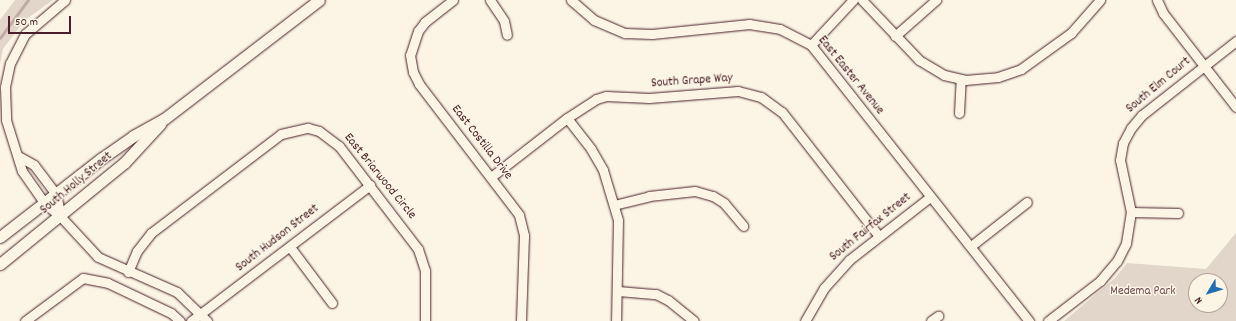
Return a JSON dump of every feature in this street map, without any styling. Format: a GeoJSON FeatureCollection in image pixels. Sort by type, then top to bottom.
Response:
{"type":"FeatureCollection","features":[{"type":"Feature","properties":{"kind":"main road","name":"South Holly Street"},"geometry":{"type":"LineString","coordinates":[[0,237],[133,136],[164,119],[319,0]]}},
{"type":"Feature","properties":{"kind":"main road","name":"South Holly Street"},"geometry":{"type":"LineString","coordinates":[[0,264],[61,217],[125,162],[164,119]]}},
{"type":"Feature","properties":{"kind":"street"},"geometry":{"type":"LineString","coordinates":[[65,0],[24,34],[10,62],[5,87],[6,120],[22,171],[44,203],[61,217],[98,257],[128,272],[177,292],[205,318]]}},
{"type":"Feature","properties":{"kind":"street","name":"East Costilla Drive"},"geometry":{"type":"LineString","coordinates":[[453,0],[425,22],[418,31],[410,55],[413,72],[419,84],[516,208],[523,226],[521,321]]}},
{"type":"Feature","properties":{"kind":"street"},"geometry":{"type":"LineString","coordinates":[[490,0],[504,21],[507,35]]}},
{"type":"Feature","properties":{"kind":"street","name":"East Easter Avenue"},"geometry":{"type":"LineString","coordinates":[[571,0],[594,20],[625,33],[652,34],[757,24],[780,29],[811,45],[930,197],[972,246],[1029,321]]}},
{"type":"Feature","properties":{"kind":"street"},"geometry":{"type":"LineString","coordinates":[[811,45],[852,0]]}},
{"type":"Feature","properties":{"kind":"street"},"geometry":{"type":"LineString","coordinates":[[862,0],[911,54],[929,67],[961,79],[982,80],[1021,69],[1071,33],[1100,0]]}},
{"type":"Feature","properties":{"kind":"street"},"geometry":{"type":"LineString","coordinates":[[895,36],[936,0]]}},
{"type":"Feature","properties":{"kind":"street"},"geometry":{"type":"LineString","coordinates":[[1157,0],[1163,13],[1236,107]]}},
{"type":"Feature","properties":{"kind":"street","name":"South Elm Court"},"geometry":{"type":"LineString","coordinates":[[1048,321],[1100,281],[1113,266],[1126,243],[1131,212],[1120,160],[1126,135],[1142,115],[1236,41]]}},
{"type":"Feature","properties":{"kind":"street"},"geometry":{"type":"LineString","coordinates":[[959,113],[961,79]]}},
{"type":"Feature","properties":{"kind":"street","name":"South Grape Way"},"geometry":{"type":"LineString","coordinates":[[491,177],[587,103],[606,96],[656,98],[726,90],[761,97],[782,112],[879,236]]}},
{"type":"Feature","properties":{"kind":"street"},"geometry":{"type":"LineString","coordinates":[[567,118],[591,149],[602,170],[614,205],[619,233],[616,321]]}},
{"type":"Feature","properties":{"kind":"street","name":"East Briarwood Circle"},"geometry":{"type":"LineString","coordinates":[[128,272],[137,251],[152,233],[281,134],[308,128],[319,131],[339,146],[418,249],[425,270],[425,321]]}},
{"type":"Feature","properties":{"kind":"street"},"geometry":{"type":"LineString","coordinates":[[18,156],[34,166],[56,194],[61,217]]}},
{"type":"Feature","properties":{"kind":"street","name":"South Hudson Street"},"geometry":{"type":"LineString","coordinates":[[191,321],[205,318],[290,246],[370,185]]}},
{"type":"Feature","properties":{"kind":"street"},"geometry":{"type":"LineString","coordinates":[[614,205],[649,196],[695,191],[713,196],[724,203],[743,226]]}},
{"type":"Feature","properties":{"kind":"street","name":"South Fairfax Street"},"geometry":{"type":"LineString","coordinates":[[805,321],[834,276],[879,236],[930,197]]}},
{"type":"Feature","properties":{"kind":"street"},"geometry":{"type":"LineString","coordinates":[[972,246],[1027,202]]}},
{"type":"Feature","properties":{"kind":"street"},"geometry":{"type":"LineString","coordinates":[[1131,212],[1178,213]]}},
{"type":"Feature","properties":{"kind":"street"},"geometry":{"type":"LineString","coordinates":[[290,246],[332,304]]}},
{"type":"Feature","properties":{"kind":"street"},"geometry":{"type":"LineString","coordinates":[[25,321],[83,278],[108,283],[171,313],[180,321]]}},
{"type":"Feature","properties":{"kind":"street"},"geometry":{"type":"LineString","coordinates":[[618,291],[656,294],[668,300],[694,321]]}},
{"type":"Feature","properties":{"kind":"green space"},"geometry":{"type":"Polygon","coordinates":[[[15,0],[53,0],[25,20],[3,49],[0,64],[0,20],[15,0]]]}},
{"type":"Feature","properties":{"kind":"green space","name":"Medema Park"},"geometry":{"type":"Polygon","coordinates":[[[1236,233],[1236,321],[1064,321],[1115,278],[1127,263],[1206,269],[1236,233]]]}},
{"type":"Feature","properties":{"kind":"waterway"},"geometry":{"type":"LineString","coordinates":[[0,38],[28,0]]}}]}
